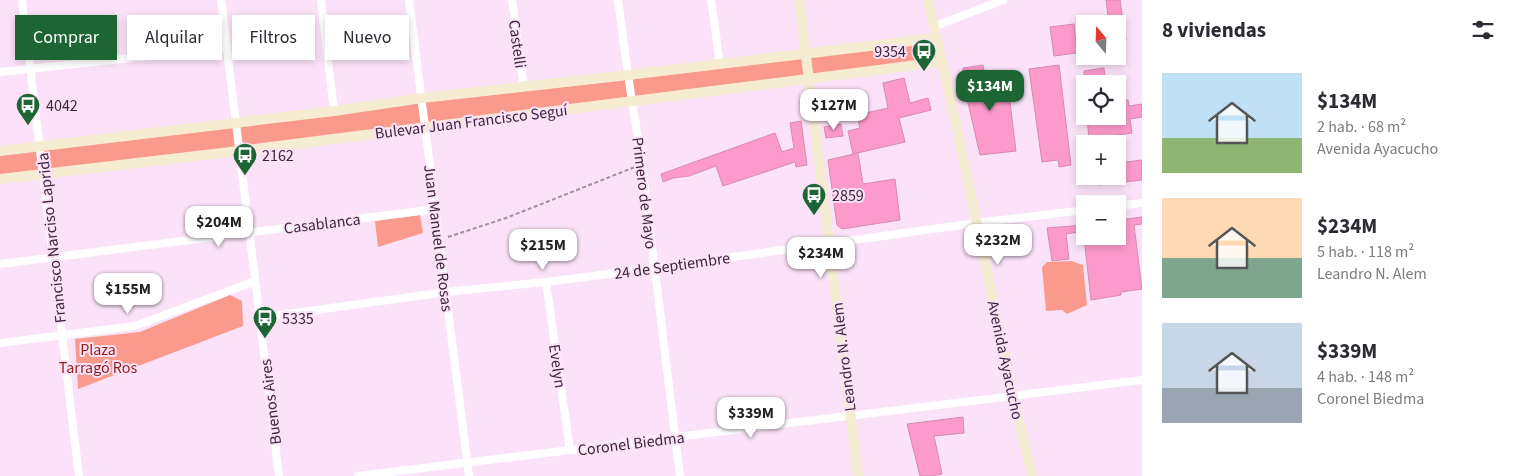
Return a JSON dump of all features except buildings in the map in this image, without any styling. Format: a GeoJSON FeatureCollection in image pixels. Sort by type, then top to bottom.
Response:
{"type":"FeatureCollection","features":[{"type":"Feature","properties":{"kind":"main road","name":"Leandro N. Alem"},"geometry":{"type":"LineString","coordinates":[[799,0],[858,476]]}},
{"type":"Feature","properties":{"kind":"main road","name":"Avenida Ayacucho"},"geometry":{"type":"LineString","coordinates":[[928,0],[1032,476]]}},
{"type":"Feature","properties":{"kind":"main road","name":"Bulevar Juan Francisco Seguí"},"geometry":{"type":"LineString","coordinates":[[0,151],[334,111],[422,98],[628,76],[936,38]]}},
{"type":"Feature","properties":{"kind":"main road","name":"Bulevar Juan Francisco Seguí"},"geometry":{"type":"LineString","coordinates":[[0,179],[239,151],[941,62]]}},
{"type":"Feature","properties":{"kind":"street","name":"Francisco Narciso Laprida"},"geometry":{"type":"LineString","coordinates":[[22,0],[41,146],[79,476]]}},
{"type":"Feature","properties":{"kind":"street","name":"Buenos Aires"},"geometry":{"type":"LineString","coordinates":[[220,0],[279,476]]}},
{"type":"Feature","properties":{"kind":"street"},"geometry":{"type":"LineString","coordinates":[[321,0],[334,111]]}},
{"type":"Feature","properties":{"kind":"street","name":"Juan Manuel de Rosas"},"geometry":{"type":"LineString","coordinates":[[409,0],[469,476]]}},
{"type":"Feature","properties":{"kind":"street","name":"Castelli"},"geometry":{"type":"LineString","coordinates":[[512,0],[524,87]]}},
{"type":"Feature","properties":{"kind":"street","name":"Primero de Mayo"},"geometry":{"type":"LineString","coordinates":[[618,0],[642,164],[680,476]]}},
{"type":"Feature","properties":{"kind":"street"},"geometry":{"type":"LineString","coordinates":[[712,0],[720,64]]}},
{"type":"Feature","properties":{"kind":"street"},"geometry":{"type":"LineString","coordinates":[[933,27],[1003,0]]}},
{"type":"Feature","properties":{"kind":"street"},"geometry":{"type":"LineString","coordinates":[[0,72],[226,48]]}},
{"type":"Feature","properties":{"kind":"street"},"geometry":{"type":"LineString","coordinates":[[1126,205],[1142,203]]}},
{"type":"Feature","properties":{"kind":"street","name":"Casablanca"},"geometry":{"type":"LineString","coordinates":[[0,264],[436,209]]}},
{"type":"Feature","properties":{"kind":"street","name":"24 de Septiembre"},"geometry":{"type":"LineString","coordinates":[[259,318],[446,292],[546,282],[654,268],[976,223],[1076,211]]}},
{"type":"Feature","properties":{"kind":"street"},"geometry":{"type":"LineString","coordinates":[[0,343],[135,326],[255,281]]}},
{"type":"Feature","properties":{"kind":"street","name":"Evelyn"},"geometry":{"type":"LineString","coordinates":[[546,282],[570,450]]}},
{"type":"Feature","properties":{"kind":"street","name":"Coronel Biedma"},"geometry":{"type":"LineString","coordinates":[[358,476],[1142,380]]}},
{"type":"Feature","properties":{"kind":"path"},"geometry":{"type":"LineString","coordinates":[[440,240],[506,218],[642,164]]}},
{"type":"Feature","properties":{"kind":"green space"},"geometry":{"type":"Polygon","coordinates":[[[936,38],[941,62],[0,179],[0,151],[936,38]]]}},
{"type":"Feature","properties":{"kind":"green space"},"geometry":{"type":"Polygon","coordinates":[[[420,215],[423,233],[378,247],[375,221],[420,215]]]}},
{"type":"Feature","properties":{"kind":"green space"},"geometry":{"type":"Polygon","coordinates":[[[1071,261],[1083,265],[1087,305],[1067,314],[1062,310],[1046,311],[1042,267],[1047,262],[1071,261]]]}},
{"type":"Feature","properties":{"kind":"green space","name":"Plaza Tarragó Ros"},"geometry":{"type":"Polygon","coordinates":[[[230,295],[242,301],[243,326],[78,389],[75,339],[140,332],[230,295]]]}},
{"type":"Feature","properties":{"kind":"place","name":"9354"},"geometry":{"type":"Point","coordinates":[924,72]}},
{"type":"Feature","properties":{"kind":"place","name":"4042"},"geometry":{"type":"Point","coordinates":[28,126]}},
{"type":"Feature","properties":{"kind":"place","name":"2162"},"geometry":{"type":"Point","coordinates":[245,176]}},
{"type":"Feature","properties":{"kind":"place","name":"2859"},"geometry":{"type":"Point","coordinates":[814,216]}},
{"type":"Feature","properties":{"kind":"place","name":"5335"},"geometry":{"type":"Point","coordinates":[265,339]}}]}
